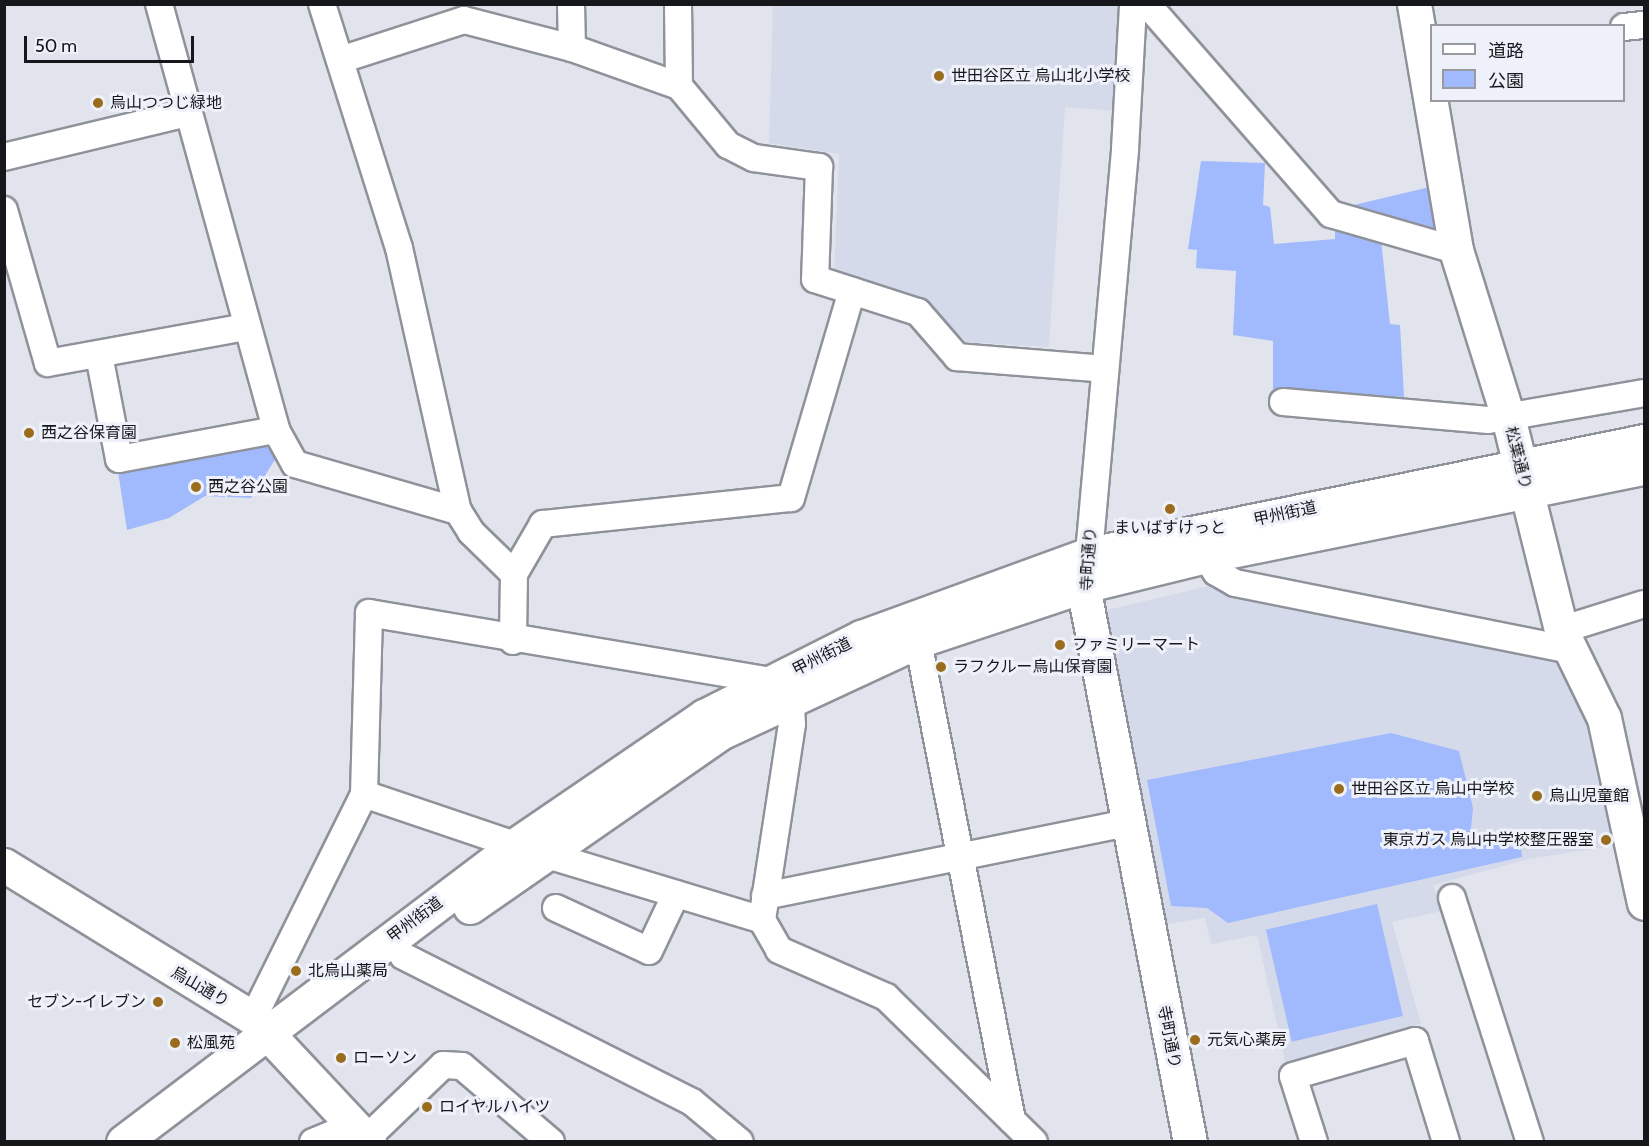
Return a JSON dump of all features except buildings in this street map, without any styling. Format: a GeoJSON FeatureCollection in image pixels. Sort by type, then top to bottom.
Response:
{"type":"FeatureCollection","features":[{"type":"Feature","properties":{"kind":"main road","name":"松葉通り"},"geometry":{"type":"LineString","coordinates":[[1414,4],[1426,38],[1430,66]]}},
{"type":"Feature","properties":{"kind":"main road","name":"松葉通り"},"geometry":{"type":"LineString","coordinates":[[1435,102],[1456,250],[1508,417],[1565,640],[1604,718],[1644,903]]}},
{"type":"Feature","properties":{"kind":"main road","name":"甲州街道"},"geometry":{"type":"LineString","coordinates":[[782,691],[918,641],[1083,586],[1523,477],[1644,441]]}},
{"type":"Feature","properties":{"kind":"main road","name":"甲州街道"},"geometry":{"type":"LineString","coordinates":[[123,1142],[266,1033],[529,849],[720,733],[861,637],[1089,554],[1523,477],[1644,468]]}},
{"type":"Feature","properties":{"kind":"main road","name":"寺町通り"},"geometry":{"type":"LineString","coordinates":[[1089,554],[1083,586],[1126,823],[1190,1142]]}},
{"type":"Feature","properties":{"kind":"main road","name":"甲州街道"},"geometry":{"type":"LineString","coordinates":[[158,1142],[266,1033],[403,956],[529,849]]}},
{"type":"Feature","properties":{"kind":"main road","name":"烏山通り"},"geometry":{"type":"LineString","coordinates":[[4,865],[266,1033],[363,1135]]}},
{"type":"Feature","properties":{"kind":"street"},"geometry":{"type":"LineString","coordinates":[[159,4],[187,113],[276,430],[296,464],[458,510]]}},
{"type":"Feature","properties":{"kind":"street"},"geometry":{"type":"LineString","coordinates":[[322,4],[399,248],[458,510],[471,532],[514,574]]}},
{"type":"Feature","properties":{"kind":"street"},"geometry":{"type":"LineString","coordinates":[[571,4],[572,48]]}},
{"type":"Feature","properties":{"kind":"street"},"geometry":{"type":"LineString","coordinates":[[678,4],[679,86]]}},
{"type":"Feature","properties":{"kind":"street","name":"寺町通り"},"geometry":{"type":"LineString","coordinates":[[1089,554],[1133,4]]}},
{"type":"Feature","properties":{"kind":"street"},"geometry":{"type":"LineString","coordinates":[[1147,4],[1331,214],[1456,250]]}},
{"type":"Feature","properties":{"kind":"street"},"geometry":{"type":"LineString","coordinates":[[340,60],[463,12],[679,86],[728,145],[754,158],[819,167],[815,279],[918,312],[957,357],[1105,369]]}},
{"type":"Feature","properties":{"kind":"street"},"geometry":{"type":"LineString","coordinates":[[1625,27],[1644,25]]}},
{"type":"Feature","properties":{"kind":"street"},"geometry":{"type":"LineString","coordinates":[[4,157],[187,113]]}},
{"type":"Feature","properties":{"kind":"street"},"geometry":{"type":"LineString","coordinates":[[4,210],[48,363],[247,327]]}},
{"type":"Feature","properties":{"kind":"street"},"geometry":{"type":"LineString","coordinates":[[513,641],[514,574],[543,524],[791,498],[852,291]]}},
{"type":"Feature","properties":{"kind":"street"},"geometry":{"type":"LineString","coordinates":[[99,355],[119,459],[276,430]]}},
{"type":"Feature","properties":{"kind":"street"},"geometry":{"type":"LineString","coordinates":[[1283,402],[1444,418],[1508,417],[1644,393]]}},
{"type":"Feature","properties":{"kind":"street"},"geometry":{"type":"LineString","coordinates":[[1206,556],[1216,572],[1235,583],[1565,640],[1644,604]]}},
{"type":"Feature","properties":{"kind":"street"},"geometry":{"type":"LineString","coordinates":[[266,1033],[364,794],[369,614],[782,691],[792,724],[764,908],[779,951],[886,998],[1034,1142]]}},
{"type":"Feature","properties":{"kind":"street"},"geometry":{"type":"LineString","coordinates":[[918,641],[1012,1120]]}},
{"type":"Feature","properties":{"kind":"street"},"geometry":{"type":"LineString","coordinates":[[364,794],[529,849],[676,894],[764,908],[962,857],[1126,823]]}},
{"type":"Feature","properties":{"kind":"street"},"geometry":{"type":"LineString","coordinates":[[556,908],[649,951],[676,894]]}},
{"type":"Feature","properties":{"kind":"street"},"geometry":{"type":"LineString","coordinates":[[1452,897],[1530,1142]]}},
{"type":"Feature","properties":{"kind":"street"},"geometry":{"type":"LineString","coordinates":[[403,956],[692,1102],[740,1142]]}},
{"type":"Feature","properties":{"kind":"street"},"geometry":{"type":"LineString","coordinates":[[1314,1142],[1293,1076],[1415,1041],[1446,1142]]}},
{"type":"Feature","properties":{"kind":"street"},"geometry":{"type":"LineString","coordinates":[[313,1142],[363,1135],[443,1065],[462,1066],[551,1142]]}},
{"type":"Feature","properties":{"kind":"shaded area"},"geometry":{"type":"Polygon","coordinates":[[[773,5],[1123,5],[1117,111],[1065,107],[1049,347],[967,342],[923,300],[834,274],[839,154],[769,143],[773,5]]]}},
{"type":"Feature","properties":{"kind":"shaded area","name":"世田谷区立 烏山中学校"},"geometry":{"type":"Polygon","coordinates":[[[1213,585],[1554,656],[1591,719],[1619,845],[1529,859],[1433,885],[1442,911],[1392,922],[1421,1024],[1286,1065],[1257,935],[1211,944],[1205,918],[1167,924],[1107,610],[1213,585]]]}},
{"type":"Feature","properties":{"kind":"green space"},"geometry":{"type":"Polygon","coordinates":[[[1201,161],[1265,163],[1263,205],[1270,207],[1274,244],[1335,239],[1335,225],[1381,240],[1390,324],[1400,325],[1404,397],[1273,389],[1273,341],[1233,335],[1236,271],[1196,268],[1197,250],[1188,249],[1201,161]]]}},
{"type":"Feature","properties":{"kind":"green space"},"geometry":{"type":"Polygon","coordinates":[[[1430,187],[1443,237],[1337,209],[1430,187]]]}},
{"type":"Feature","properties":{"kind":"green space"},"geometry":{"type":"Polygon","coordinates":[[[266,437],[279,453],[251,498],[205,496],[169,518],[127,530],[117,465],[266,437]]]}},
{"type":"Feature","properties":{"kind":"green space"},"geometry":{"type":"Polygon","coordinates":[[[1391,733],[1459,751],[1473,808],[1470,838],[1521,849],[1522,857],[1228,923],[1207,908],[1171,906],[1147,780],[1391,733]]]}},
{"type":"Feature","properties":{"kind":"green space"},"geometry":{"type":"Polygon","coordinates":[[[1377,904],[1403,1016],[1292,1042],[1266,930],[1377,904]]]}},
{"type":"Feature","properties":{"kind":"place","name":"世田谷区立 烏山北小学校"},"geometry":{"type":"Point","coordinates":[939,76]}},
{"type":"Feature","properties":{"kind":"place","name":"烏山つつじ緑地"},"geometry":{"type":"Point","coordinates":[98,103]}},
{"type":"Feature","properties":{"kind":"place","name":"西之谷保育園"},"geometry":{"type":"Point","coordinates":[29,433]}},
{"type":"Feature","properties":{"kind":"place","name":"西之谷公園"},"geometry":{"type":"Point","coordinates":[196,487]}},
{"type":"Feature","properties":{"kind":"place","name":"まいばすけっと"},"geometry":{"type":"Point","coordinates":[1170,509]}},
{"type":"Feature","properties":{"kind":"place","name":"ファミリーマート"},"geometry":{"type":"Point","coordinates":[1060,645]}},
{"type":"Feature","properties":{"kind":"place","name":"ラフクルー烏山保育園"},"geometry":{"type":"Point","coordinates":[941,667]}},
{"type":"Feature","properties":{"kind":"place","name":"世田谷区立 烏山中学校"},"geometry":{"type":"Point","coordinates":[1339,789]}},
{"type":"Feature","properties":{"kind":"place","name":"烏山児童館"},"geometry":{"type":"Point","coordinates":[1537,796]}},
{"type":"Feature","properties":{"kind":"place","name":"東京ガス 烏山中学校整圧器室"},"geometry":{"type":"Point","coordinates":[1606,840]}},
{"type":"Feature","properties":{"kind":"place","name":"北烏山薬局"},"geometry":{"type":"Point","coordinates":[296,971]}},
{"type":"Feature","properties":{"kind":"place","name":"セブン-イレブン"},"geometry":{"type":"Point","coordinates":[158,1002]}},
{"type":"Feature","properties":{"kind":"place","name":"元気心薬房"},"geometry":{"type":"Point","coordinates":[1195,1040]}},
{"type":"Feature","properties":{"kind":"place","name":"松風苑"},"geometry":{"type":"Point","coordinates":[175,1043]}},
{"type":"Feature","properties":{"kind":"place","name":"ローソン"},"geometry":{"type":"Point","coordinates":[341,1058]}},
{"type":"Feature","properties":{"kind":"place","name":"ロイヤルハイツ"},"geometry":{"type":"Point","coordinates":[427,1107]}}]}
